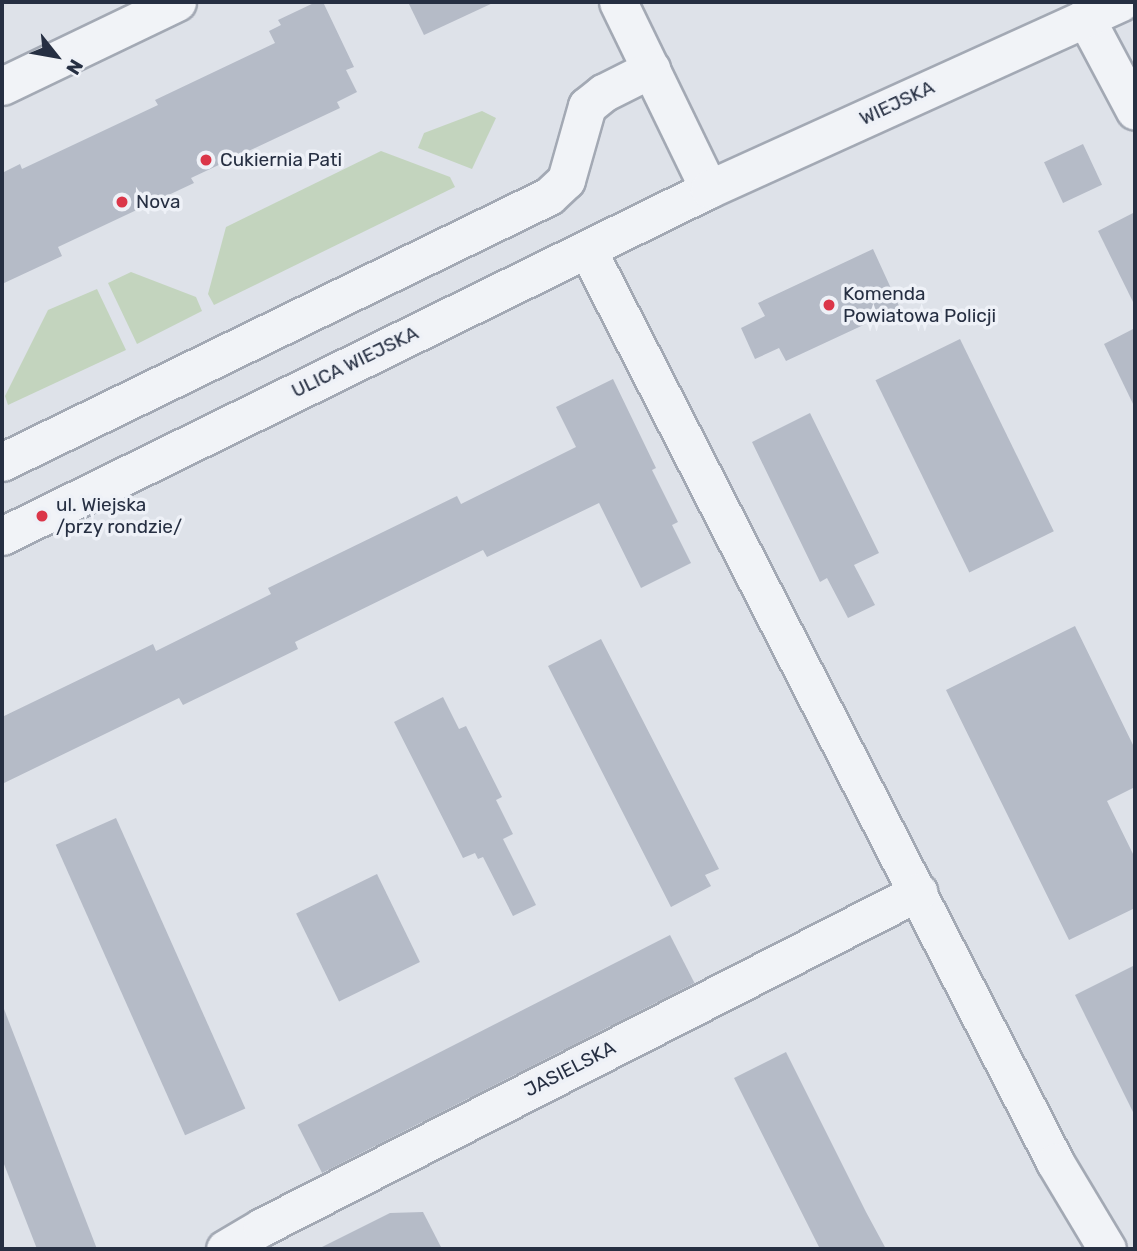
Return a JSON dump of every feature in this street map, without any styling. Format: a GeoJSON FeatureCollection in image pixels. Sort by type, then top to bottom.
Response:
{"type":"FeatureCollection","features":[{"type":"Feature","properties":{"kind":"street"},"geometry":{"type":"LineString","coordinates":[[2,86],[177,2]]}},
{"type":"Feature","properties":{"kind":"street"},"geometry":{"type":"LineString","coordinates":[[618,2],[709,190]]}},
{"type":"Feature","properties":{"kind":"street","name":"WIEJSKA"},"geometry":{"type":"LineString","coordinates":[[709,190],[1121,2]]}},
{"type":"Feature","properties":{"kind":"street"},"geometry":{"type":"LineString","coordinates":[[1085,17],[1135,111]]}},
{"type":"Feature","properties":{"kind":"street"},"geometry":{"type":"LineString","coordinates":[[2,462],[549,196],[566,180],[587,106],[603,93],[650,69]]}},
{"type":"Feature","properties":{"kind":"street","name":"ULICA WIEJSKA"},"geometry":{"type":"LineString","coordinates":[[2,536],[709,190]]}},
{"type":"Feature","properties":{"kind":"street"},"geometry":{"type":"LineString","coordinates":[[587,249],[1055,1162],[1107,1249]]}},
{"type":"Feature","properties":{"kind":"street","name":"JASIELSKA"},"geometry":{"type":"LineString","coordinates":[[225,1249],[262,1227],[918,892]]}},
{"type":"Feature","properties":{"kind":"green space"},"geometry":{"type":"Polygon","coordinates":[[[482,111],[496,118],[472,169],[418,148],[424,133],[482,111]]]}},
{"type":"Feature","properties":{"kind":"green space"},"geometry":{"type":"Polygon","coordinates":[[[381,151],[450,177],[455,187],[214,305],[208,294],[226,227],[381,151]]]}},
{"type":"Feature","properties":{"kind":"green space"},"geometry":{"type":"Polygon","coordinates":[[[131,272],[196,297],[202,311],[137,344],[108,283],[131,272]]]}},
{"type":"Feature","properties":{"kind":"green space"},"geometry":{"type":"Polygon","coordinates":[[[97,289],[126,350],[8,405],[5,396],[48,310],[97,289]]]}},
{"type":"Feature","properties":{"kind":"building"},"geometry":{"type":"Polygon","coordinates":[[[316,2],[323,2],[354,67],[346,70],[357,92],[337,102],[340,108],[191,178],[194,183],[58,247],[62,256],[2,284],[2,173],[20,164],[22,169],[158,105],[155,100],[275,43],[269,31],[281,25],[278,20],[316,2]]]}},
{"type":"Feature","properties":{"kind":"building"},"geometry":{"type":"Polygon","coordinates":[[[408,2],[495,2],[424,35],[408,2]]]}},
{"type":"Feature","properties":{"kind":"building"},"geometry":{"type":"Polygon","coordinates":[[[1083,144],[1102,185],[1063,203],[1044,162],[1083,144]]]}},
{"type":"Feature","properties":{"kind":"building"},"geometry":{"type":"Polygon","coordinates":[[[1135,212],[1135,306],[1098,231],[1135,212]]]}},
{"type":"Feature","properties":{"kind":"building","name":"Komenda Powiatowa Policji"},"geometry":{"type":"Polygon","coordinates":[[[873,249],[900,308],[786,361],[779,348],[755,359],[741,328],[765,316],[758,303],[873,249]]]}},
{"type":"Feature","properties":{"kind":"building"},"geometry":{"type":"Polygon","coordinates":[[[1135,328],[1135,408],[1104,344],[1135,328]]]}},
{"type":"Feature","properties":{"kind":"building"},"geometry":{"type":"Polygon","coordinates":[[[960,339],[1054,531],[969,573],[876,380],[960,339]]]}},
{"type":"Feature","properties":{"kind":"building"},"geometry":{"type":"Polygon","coordinates":[[[613,379],[656,468],[652,470],[678,522],[672,525],[691,563],[641,588],[599,503],[487,557],[483,550],[295,642],[298,649],[183,705],[179,698],[2,784],[2,717],[153,644],[156,651],[271,594],[268,588],[457,496],[461,504],[576,447],[556,407],[613,379]]]}},
{"type":"Feature","properties":{"kind":"building"},"geometry":{"type":"Polygon","coordinates":[[[810,413],[879,553],[854,565],[875,605],[848,618],[827,578],[820,582],[752,442],[810,413]]]}},
{"type":"Feature","properties":{"kind":"building"},"geometry":{"type":"Polygon","coordinates":[[[1075,626],[1135,749],[1135,787],[1107,801],[1135,858],[1135,908],[1069,940],[946,690],[1075,626]]]}},
{"type":"Feature","properties":{"kind":"building"},"geometry":{"type":"Polygon","coordinates":[[[601,639],[719,869],[705,875],[711,886],[671,907],[548,666],[601,639]]]}},
{"type":"Feature","properties":{"kind":"building"},"geometry":{"type":"Polygon","coordinates":[[[443,697],[459,729],[466,726],[502,797],[496,800],[513,834],[503,839],[536,905],[513,916],[483,857],[478,859],[475,853],[463,858],[394,722],[443,697]]]}},
{"type":"Feature","properties":{"kind":"building"},"geometry":{"type":"Polygon","coordinates":[[[116,818],[245,1109],[185,1135],[56,845],[116,818]]]}},
{"type":"Feature","properties":{"kind":"building"},"geometry":{"type":"Polygon","coordinates":[[[377,874],[420,962],[339,1002],[296,913],[377,874]]]}},
{"type":"Feature","properties":{"kind":"building"},"geometry":{"type":"Polygon","coordinates":[[[670,935],[695,983],[322,1173],[298,1125],[670,935]]]}},
{"type":"Feature","properties":{"kind":"building"},"geometry":{"type":"Polygon","coordinates":[[[1135,965],[1135,1116],[1075,995],[1135,965]]]}},
{"type":"Feature","properties":{"kind":"building"},"geometry":{"type":"Polygon","coordinates":[[[2,1009],[97,1249],[37,1249],[2,1159],[2,1009]]]}},
{"type":"Feature","properties":{"kind":"building"},"geometry":{"type":"Polygon","coordinates":[[[786,1052],[886,1249],[820,1249],[734,1078],[786,1052]]]}},
{"type":"Feature","properties":{"kind":"building"},"geometry":{"type":"Polygon","coordinates":[[[423,1212],[442,1249],[318,1249],[390,1213],[423,1212]]]}},
{"type":"Feature","properties":{"kind":"place","name":"Cukiernia Pati"},"geometry":{"type":"Point","coordinates":[206,160]}},
{"type":"Feature","properties":{"kind":"place","name":"Nova"},"geometry":{"type":"Point","coordinates":[122,202]}},
{"type":"Feature","properties":{"kind":"place","name":"Komenda Powiatowa Policji"},"geometry":{"type":"Point","coordinates":[829,305]}},
{"type":"Feature","properties":{"kind":"place","name":"ul. Wiejska /przy rondzie/"},"geometry":{"type":"Point","coordinates":[42,516]}}]}
